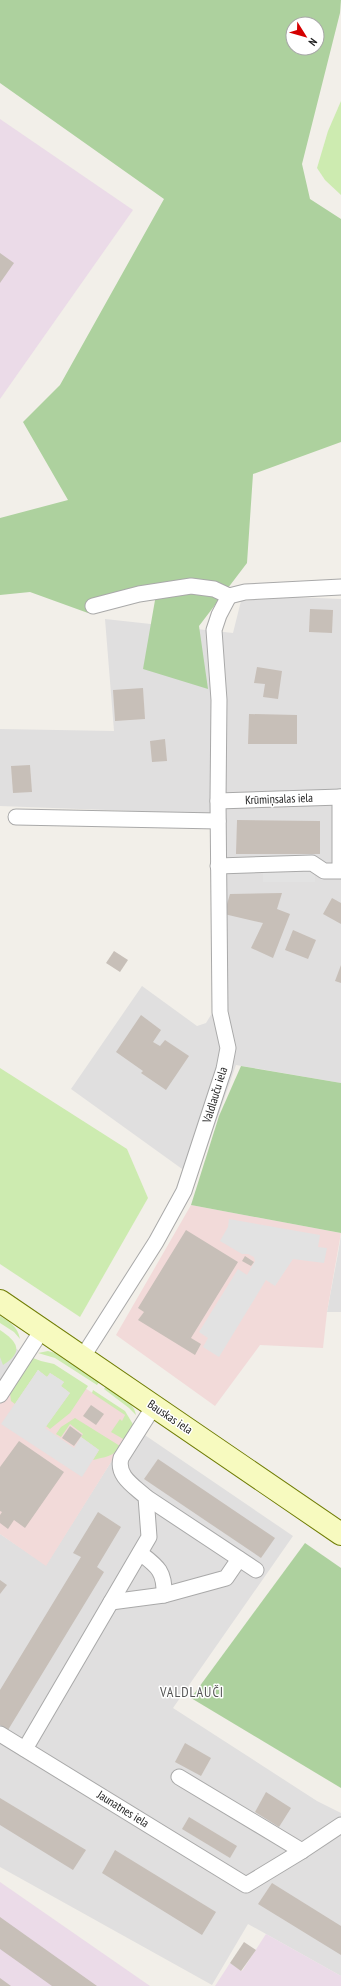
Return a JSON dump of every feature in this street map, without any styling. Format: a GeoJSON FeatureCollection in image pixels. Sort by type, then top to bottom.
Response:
{"type":"FeatureCollection","features":[{"type":"Feature","properties":{"kind":"main road","name":"Bauskas iela"},"geometry":{"type":"LineString","coordinates":[[0,1301],[341,1534]]}},
{"type":"Feature","properties":{"kind":"street"},"geometry":{"type":"LineString","coordinates":[[93,606],[139,594],[191,586],[214,589],[229,596],[245,592],[341,587]]}},
{"type":"Feature","properties":{"kind":"street","name":"Valdlauču iela"},"geometry":{"type":"LineString","coordinates":[[82,1358],[135,1277],[176,1208],[184,1191],[224,1069],[228,1048],[220,1012],[218,866],[219,700],[214,630],[219,615],[229,596]]}},
{"type":"Feature","properties":{"kind":"street"},"geometry":{"type":"LineString","coordinates":[[218,866],[312,863],[324,871],[340,871],[341,797]]}},
{"type":"Feature","properties":{"kind":"street","name":"Krūmiņsalas iela"},"geometry":{"type":"LineString","coordinates":[[218,801],[341,797]]}},
{"type":"Feature","properties":{"kind":"street"},"geometry":{"type":"LineString","coordinates":[[16,817],[218,821]]}},
{"type":"Feature","properties":{"kind":"street"},"geometry":{"type":"LineString","coordinates":[[1,1390],[42,1330]]}},
{"type":"Feature","properties":{"kind":"street"},"geometry":{"type":"LineString","coordinates":[[154,1406],[121,1458],[119,1465],[122,1475],[146,1497],[256,1570]]}},
{"type":"Feature","properties":{"kind":"street"},"geometry":{"type":"LineString","coordinates":[[25,1749],[149,1537],[146,1497]]}},
{"type":"Feature","properties":{"kind":"street"},"geometry":{"type":"LineString","coordinates":[[140,1553],[159,1568],[164,1582],[164,1594]]}},
{"type":"Feature","properties":{"kind":"street"},"geometry":{"type":"LineString","coordinates":[[111,1602],[164,1594],[226,1578],[239,1559]]}},
{"type":"Feature","properties":{"kind":"street","name":"Jaunatnes iela"},"geometry":{"type":"LineString","coordinates":[[0,1734],[246,1885],[302,1851]]}},
{"type":"Feature","properties":{"kind":"street"},"geometry":{"type":"LineString","coordinates":[[179,1777],[302,1851],[341,1825]]}},
{"type":"Feature","properties":{"kind":"shaded area"},"geometry":{"type":"Polygon","coordinates":[[[0,119],[133,210],[0,399],[0,119]]]}},
{"type":"Feature","properties":{"kind":"shaded area"},"geometry":{"type":"Polygon","coordinates":[[[294,597],[341,599],[341,1083],[236,1065],[196,1179],[71,1089],[142,986],[197,1026],[206,1023],[214,1010],[212,814],[0,806],[0,729],[114,731],[105,619],[233,633],[241,601],[294,597]]]}},
{"type":"Feature","properties":{"kind":"shaded area"},"geometry":{"type":"Polygon","coordinates":[[[263,870],[315,870],[315,882],[263,882],[263,870]]]}},
{"type":"Feature","properties":{"kind":"shaded area"},"geometry":{"type":"Polygon","coordinates":[[[191,1205],[341,1233],[327,1312],[323,1348],[260,1345],[215,1406],[116,1335],[191,1205]]]}},
{"type":"Feature","properties":{"kind":"shaded area"},"geometry":{"type":"Polygon","coordinates":[[[229,1219],[320,1235],[318,1247],[327,1248],[324,1263],[293,1259],[275,1286],[266,1280],[219,1357],[203,1347],[208,1338],[199,1332],[238,1269],[247,1275],[255,1261],[254,1257],[248,1254],[242,1254],[220,1241],[228,1227],[229,1219]]]}},
{"type":"Feature","properties":{"kind":"shaded area"},"geometry":{"type":"Polygon","coordinates":[[[341,1235],[341,1312],[327,1312],[338,1253],[341,1235]]]}},
{"type":"Feature","properties":{"kind":"shaded area"},"geometry":{"type":"Polygon","coordinates":[[[0,1338],[21,1352],[0,1383],[0,1338]]]}},
{"type":"Feature","properties":{"kind":"shaded area"},"geometry":{"type":"Polygon","coordinates":[[[53,1368],[123,1412],[133,1427],[46,1566],[0,1534],[0,1383],[53,1368]]]}},
{"type":"Feature","properties":{"kind":"shaded area"},"geometry":{"type":"Polygon","coordinates":[[[38,1370],[47,1377],[50,1373],[64,1382],[61,1386],[70,1393],[45,1428],[74,1448],[81,1437],[99,1450],[82,1477],[1,1424],[38,1370]]]}},
{"type":"Feature","properties":{"kind":"shaded area"},"geometry":{"type":"Polygon","coordinates":[[[133,1427],[293,1536],[173,1708],[317,1801],[341,1813],[341,1976],[248,1924],[212,1985],[0,1867],[0,1534],[46,1565],[133,1427]]]}},
{"type":"Feature","properties":{"kind":"shaded area"},"geometry":{"type":"Polygon","coordinates":[[[0,1882],[150,1986],[0,1986],[0,1882]]]}},
{"type":"Feature","properties":{"kind":"shaded area"},"geometry":{"type":"Polygon","coordinates":[[[266,1934],[341,1976],[341,1986],[215,1986],[230,1963],[242,1971],[266,1934]]]}},
{"type":"Feature","properties":{"kind":"green space"},"geometry":{"type":"Polygon","coordinates":[[[0,0],[341,0],[340,13],[302,164],[310,199],[341,219],[341,442],[253,474],[247,563],[199,626],[208,689],[143,669],[158,583],[88,613],[30,592],[0,595],[0,518],[68,500],[23,422],[60,385],[164,199],[0,83],[0,0]]]}},
{"type":"Feature","properties":{"kind":"green space"},"geometry":{"type":"Polygon","coordinates":[[[341,101],[341,195],[325,180],[317,168],[328,131],[341,101]]]}},
{"type":"Feature","properties":{"kind":"green space"},"geometry":{"type":"Polygon","coordinates":[[[241,1066],[341,1083],[341,1233],[191,1205],[219,1116],[241,1066]]]}},
{"type":"Feature","properties":{"kind":"green space"},"geometry":{"type":"Polygon","coordinates":[[[0,1068],[127,1149],[148,1198],[80,1317],[0,1264],[0,1068]]]}},
{"type":"Feature","properties":{"kind":"green space"},"geometry":{"type":"Polygon","coordinates":[[[0,1316],[10,1322],[17,1331],[20,1339],[14,1332],[0,1323],[0,1316]]]}},
{"type":"Feature","properties":{"kind":"green space"},"geometry":{"type":"Polygon","coordinates":[[[0,1330],[11,1339],[16,1347],[14,1356],[3,1365],[0,1357],[0,1330]]]}},
{"type":"Feature","properties":{"kind":"green space"},"geometry":{"type":"Polygon","coordinates":[[[48,1351],[55,1353],[99,1382],[97,1385],[55,1358],[38,1353],[48,1351]]]}},
{"type":"Feature","properties":{"kind":"green space"},"geometry":{"type":"Polygon","coordinates":[[[33,1358],[54,1364],[88,1386],[70,1413],[50,1429],[46,1426],[70,1393],[61,1386],[64,1382],[50,1373],[47,1377],[38,1370],[15,1404],[11,1401],[10,1393],[33,1358]]]}},
{"type":"Feature","properties":{"kind":"green space"},"geometry":{"type":"Polygon","coordinates":[[[106,1386],[124,1398],[135,1410],[136,1415],[104,1389],[106,1386]]]}},
{"type":"Feature","properties":{"kind":"green space"},"geometry":{"type":"Polygon","coordinates":[[[93,1390],[125,1411],[134,1426],[125,1440],[111,1432],[120,1419],[122,1421],[125,1415],[92,1393],[93,1390]]]}},
{"type":"Feature","properties":{"kind":"green space"},"geometry":{"type":"Polygon","coordinates":[[[75,1418],[120,1446],[118,1450],[108,1456],[93,1460],[99,1450],[81,1437],[83,1434],[70,1424],[61,1437],[56,1434],[61,1427],[75,1418]]]}},
{"type":"Feature","properties":{"kind":"green space"},"geometry":{"type":"Polygon","coordinates":[[[305,1543],[341,1568],[341,1788],[191,1698],[305,1543]]]}},
{"type":"Feature","properties":{"kind":"building"},"geometry":{"type":"Polygon","coordinates":[[[0,253],[14,263],[0,283],[0,253]]]}},
{"type":"Feature","properties":{"kind":"building"},"geometry":{"type":"Polygon","coordinates":[[[310,609],[333,610],[332,633],[309,632],[310,609]]]}},
{"type":"Feature","properties":{"kind":"building"},"geometry":{"type":"Polygon","coordinates":[[[257,667],[282,671],[278,699],[263,697],[265,684],[254,683],[257,667]]]}},
{"type":"Feature","properties":{"kind":"building"},"geometry":{"type":"Polygon","coordinates":[[[143,688],[145,719],[115,721],[113,690],[143,688]]]}},
{"type":"Feature","properties":{"kind":"building"},"geometry":{"type":"Polygon","coordinates":[[[249,714],[297,715],[297,744],[248,744],[249,714]]]}},
{"type":"Feature","properties":{"kind":"building"},"geometry":{"type":"Polygon","coordinates":[[[165,739],[167,761],[152,762],[150,741],[165,739]]]}},
{"type":"Feature","properties":{"kind":"building"},"geometry":{"type":"Polygon","coordinates":[[[30,765],[32,792],[13,793],[11,766],[30,765]]]}},
{"type":"Feature","properties":{"kind":"building"},"geometry":{"type":"Polygon","coordinates":[[[237,820],[320,821],[320,854],[236,854],[237,820]]]}},
{"type":"Feature","properties":{"kind":"building"},"geometry":{"type":"Polygon","coordinates":[[[282,893],[277,909],[290,914],[273,958],[251,948],[263,923],[224,914],[230,894],[282,893]]]}},
{"type":"Feature","properties":{"kind":"building"},"geometry":{"type":"Polygon","coordinates":[[[332,898],[341,903],[341,924],[323,914],[332,898]]]}},
{"type":"Feature","properties":{"kind":"building"},"geometry":{"type":"Polygon","coordinates":[[[293,930],[316,940],[308,959],[285,950],[293,930]]]}},
{"type":"Feature","properties":{"kind":"building"},"geometry":{"type":"Polygon","coordinates":[[[114,951],[128,960],[120,972],[106,963],[114,951]]]}},
{"type":"Feature","properties":{"kind":"building"},"geometry":{"type":"Polygon","coordinates":[[[341,965],[341,983],[335,981],[341,965]]]}},
{"type":"Feature","properties":{"kind":"building"},"geometry":{"type":"Polygon","coordinates":[[[141,1015],[161,1030],[153,1042],[160,1046],[165,1040],[189,1056],[166,1090],[141,1073],[143,1071],[116,1052],[141,1015]]]}},
{"type":"Feature","properties":{"kind":"building"},"geometry":{"type":"Polygon","coordinates":[[[186,1230],[238,1262],[191,1338],[201,1344],[195,1355],[138,1320],[144,1312],[138,1308],[186,1230]]]}},
{"type":"Feature","properties":{"kind":"building"},"geometry":{"type":"Polygon","coordinates":[[[245,1256],[254,1262],[251,1266],[242,1261],[245,1256]]]}},
{"type":"Feature","properties":{"kind":"building"},"geometry":{"type":"Polygon","coordinates":[[[91,1405],[104,1414],[96,1425],[83,1416],[91,1405]]]}},
{"type":"Feature","properties":{"kind":"building"},"geometry":{"type":"Polygon","coordinates":[[[70,1426],[82,1435],[74,1446],[62,1438],[70,1426]]]}},
{"type":"Feature","properties":{"kind":"building"},"geometry":{"type":"Polygon","coordinates":[[[19,1441],[64,1472],[25,1528],[14,1520],[8,1529],[0,1523],[0,1515],[2,1512],[0,1511],[0,1467],[19,1441]]]}},
{"type":"Feature","properties":{"kind":"building"},"geometry":{"type":"Polygon","coordinates":[[[158,1459],[275,1538],[261,1558],[144,1479],[158,1459]]]}},
{"type":"Feature","properties":{"kind":"building"},"geometry":{"type":"Polygon","coordinates":[[[98,1512],[121,1527],[97,1567],[104,1572],[8,1730],[0,1725],[0,1690],[81,1557],[73,1553],[98,1512]]]}},
{"type":"Feature","properties":{"kind":"building"},"geometry":{"type":"Polygon","coordinates":[[[0,1580],[7,1585],[0,1594],[0,1580]]]}},
{"type":"Feature","properties":{"kind":"building"},"geometry":{"type":"Polygon","coordinates":[[[185,1743],[211,1758],[201,1776],[175,1762],[185,1743]]]}},
{"type":"Feature","properties":{"kind":"building"},"geometry":{"type":"Polygon","coordinates":[[[266,1792],[291,1808],[279,1827],[255,1812],[266,1792]]]}},
{"type":"Feature","properties":{"kind":"building"},"geometry":{"type":"Polygon","coordinates":[[[0,1798],[86,1850],[73,1870],[0,1825],[0,1798]]]}},
{"type":"Feature","properties":{"kind":"building"},"geometry":{"type":"Polygon","coordinates":[[[189,1817],[237,1846],[230,1858],[182,1829],[189,1817]]]}},
{"type":"Feature","properties":{"kind":"building"},"geometry":{"type":"Polygon","coordinates":[[[115,1850],[216,1912],[202,1935],[102,1873],[115,1850]]]}},
{"type":"Feature","properties":{"kind":"building"},"geometry":{"type":"Polygon","coordinates":[[[272,1883],[341,1926],[341,1955],[258,1904],[272,1883]]]}},
{"type":"Feature","properties":{"kind":"building"},"geometry":{"type":"Polygon","coordinates":[[[0,1917],[97,1986],[52,1986],[0,1949],[0,1917]]]}},
{"type":"Feature","properties":{"kind":"building"},"geometry":{"type":"Polygon","coordinates":[[[244,1942],[256,1950],[241,1971],[230,1963],[244,1942]]]}},
{"type":"Feature","properties":{"kind":"building"},"geometry":{"type":"Polygon","coordinates":[[[0,1978],[11,1986],[0,1986],[0,1978]]]}},
{"type":"Feature","properties":{"kind":"district","name":"VALDLAUČI"},"geometry":{"type":"Point","coordinates":[192,1692]}}]}
